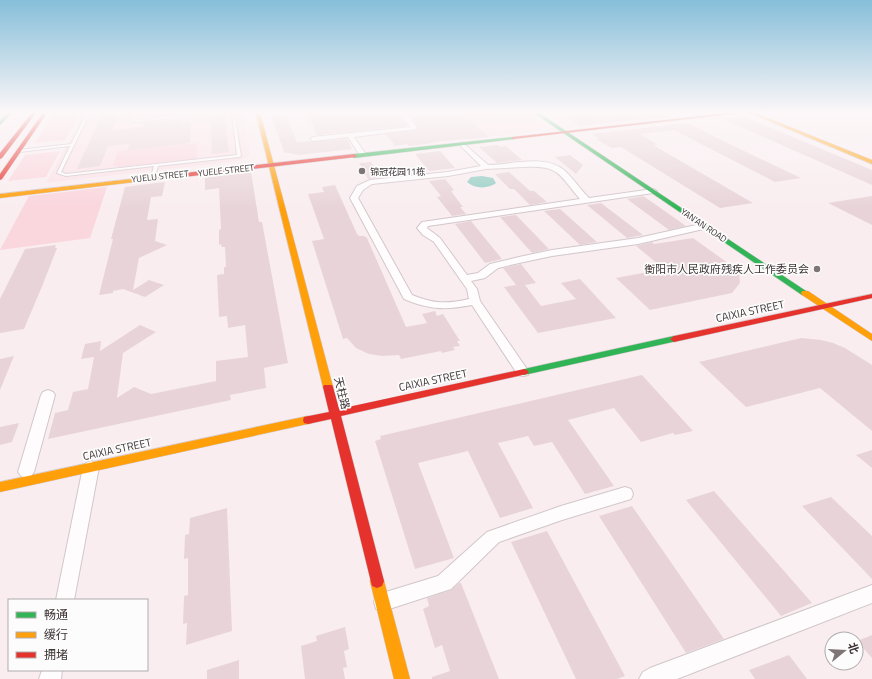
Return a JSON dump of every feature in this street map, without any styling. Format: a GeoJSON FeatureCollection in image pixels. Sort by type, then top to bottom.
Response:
{"type":"FeatureCollection","features":[{"type":"Feature","properties":{"kind":"main road"},"geometry":{"type":"LineString","coordinates":[[0,157],[10,145]]}},
{"type":"Feature","properties":{"kind":"main road"},"geometry":{"type":"LineString","coordinates":[[0,178],[23,145]]}},
{"type":"Feature","properties":{"kind":"main road","name":"天柱路"},"geometry":{"type":"LineString","coordinates":[[266,145],[402,679]]}},
{"type":"Feature","properties":{"kind":"main road","name":"YUELU STREET"},"geometry":{"type":"LineString","coordinates":[[0,192],[16,192],[439,145]]}},
{"type":"Feature","properties":{"kind":"main road","name":"YUELE STREET"},"geometry":{"type":"LineString","coordinates":[[0,196],[271,164],[455,145]]}},
{"type":"Feature","properties":{"kind":"main road","name":"YAN'AN ROAD"},"geometry":{"type":"LineString","coordinates":[[587,145],[705,226],[826,303],[872,329]]}},
{"type":"Feature","properties":{"kind":"main road","name":"YAN'AN ROAD"},"geometry":{"type":"LineString","coordinates":[[588,145],[826,303],[872,338]]}},
{"type":"Feature","properties":{"kind":"main road"},"geometry":{"type":"LineString","coordinates":[[832,145],[872,161]]}},
{"type":"Feature","properties":{"kind":"main road","name":"CAIXIA STREET"},"geometry":{"type":"LineString","coordinates":[[826,303],[872,290]]}},
{"type":"Feature","properties":{"kind":"main road","name":"CAIXIA STREET"},"geometry":{"type":"LineString","coordinates":[[0,487],[334,410],[521,369],[826,303],[872,296]]}},
{"type":"Feature","properties":{"kind":"main road","name":"CAIXIA STREET"},"geometry":{"type":"LineString","coordinates":[[0,478],[334,410]]}},
{"type":"Feature","properties":{"kind":"street"},"geometry":{"type":"LineString","coordinates":[[356,145],[361,153]]}},
{"type":"Feature","properties":{"kind":"street"},"geometry":{"type":"LineString","coordinates":[[463,145],[486,167]]}},
{"type":"Feature","properties":{"kind":"street"},"geometry":{"type":"LineString","coordinates":[[475,301],[443,307],[422,304],[408,297],[354,198],[362,185],[370,182],[448,174],[486,167],[542,164],[559,169],[577,193],[586,200]]}},
{"type":"Feature","properties":{"kind":"street"},"geometry":{"type":"LineString","coordinates":[[521,369],[475,301],[472,289],[437,240],[426,233],[422,228],[425,224],[653,191]]}},
{"type":"Feature","properties":{"kind":"street"},"geometry":{"type":"LineString","coordinates":[[464,279],[481,276],[494,266],[519,260],[552,253],[638,241],[705,226]]}},
{"type":"Feature","properties":{"kind":"street"},"geometry":{"type":"LineString","coordinates":[[26,472],[48,395]]}},
{"type":"Feature","properties":{"kind":"street"},"geometry":{"type":"LineString","coordinates":[[65,599],[91,467]]}},
{"type":"Feature","properties":{"kind":"street"},"geometry":{"type":"LineString","coordinates":[[383,602],[444,583],[493,537],[561,513],[625,494]]}},
{"type":"Feature","properties":{"kind":"street"},"geometry":{"type":"LineString","coordinates":[[650,679],[872,594]]}},
{"type":"Feature","properties":{"kind":"lane"},"geometry":{"type":"LineString","coordinates":[[20,149],[66,145]]}},
{"type":"Feature","properties":{"kind":"lane"},"geometry":{"type":"LineString","coordinates":[[73,145],[59,173],[66,175],[239,156],[237,145]]}},
{"type":"Feature","properties":{"kind":"lane"},"geometry":{"type":"LineString","coordinates":[[154,176],[156,165]]}},
{"type":"Feature","properties":{"kind":"shaded area"},"geometry":{"type":"Polygon","coordinates":[[[66,145],[248,145],[250,156],[239,161],[46,183],[66,145]]]}},
{"type":"Feature","properties":{"kind":"shaded area"},"geometry":{"type":"Polygon","coordinates":[[[180,145],[197,145],[197,159],[119,167],[113,165],[118,151],[180,145]]]}},
{"type":"Feature","properties":{"kind":"shaded area"},"geometry":{"type":"Polygon","coordinates":[[[60,151],[46,177],[8,181],[25,155],[60,151]]]}},
{"type":"Feature","properties":{"kind":"shaded area"},"geometry":{"type":"Polygon","coordinates":[[[482,176],[493,178],[496,183],[485,187],[477,187],[467,182],[471,177],[482,176]]]}},
{"type":"Feature","properties":{"kind":"shaded area"},"geometry":{"type":"Polygon","coordinates":[[[107,187],[90,238],[0,250],[29,196],[107,187]]]}},
{"type":"Feature","properties":{"kind":"building"},"geometry":{"type":"Polygon","coordinates":[[[88,145],[122,145],[108,146],[100,166],[77,169],[88,145]]]}},
{"type":"Feature","properties":{"kind":"building"},"geometry":{"type":"Polygon","coordinates":[[[129,145],[175,145],[128,150],[129,145]]]}},
{"type":"Feature","properties":{"kind":"building"},"geometry":{"type":"Polygon","coordinates":[[[212,145],[228,145],[229,152],[212,154],[212,145]]]}},
{"type":"Feature","properties":{"kind":"building"},"geometry":{"type":"Polygon","coordinates":[[[281,145],[350,145],[352,149],[299,155],[284,152],[281,145]]]}},
{"type":"Feature","properties":{"kind":"building"},"geometry":{"type":"Polygon","coordinates":[[[498,145],[501,147],[506,146],[522,160],[497,163],[479,147],[498,145]]]}},
{"type":"Feature","properties":{"kind":"building"},"geometry":{"type":"Polygon","coordinates":[[[606,145],[657,145],[653,145],[753,203],[720,208],[621,147],[612,148],[606,145]]]}},
{"type":"Feature","properties":{"kind":"building"},"geometry":{"type":"Polygon","coordinates":[[[703,145],[731,145],[801,178],[775,182],[703,145]]]}},
{"type":"Feature","properties":{"kind":"building"},"geometry":{"type":"Polygon","coordinates":[[[781,145],[811,145],[872,170],[872,185],[781,145]]]}},
{"type":"Feature","properties":{"kind":"building"},"geometry":{"type":"Polygon","coordinates":[[[440,151],[455,168],[429,171],[415,154],[440,151]]]}},
{"type":"Feature","properties":{"kind":"building"},"geometry":{"type":"Polygon","coordinates":[[[570,155],[583,165],[576,174],[555,157],[570,155]]]}},
{"type":"Feature","properties":{"kind":"building","name":"锦冠花园11栋"},"geometry":{"type":"Polygon","coordinates":[[[371,162],[381,177],[368,179],[359,163],[371,162]]]}},
{"type":"Feature","properties":{"kind":"building"},"geometry":{"type":"Polygon","coordinates":[[[251,172],[259,222],[262,222],[288,363],[264,368],[266,388],[230,395],[231,400],[48,439],[55,413],[68,410],[73,392],[88,389],[94,357],[81,359],[85,344],[101,341],[100,351],[140,325],[156,332],[123,353],[117,398],[134,387],[151,394],[216,381],[216,361],[248,357],[245,325],[228,328],[227,316],[219,317],[217,275],[224,274],[224,267],[226,267],[225,247],[222,247],[221,244],[219,245],[219,230],[221,229],[219,188],[205,190],[205,178],[251,172]]]}},
{"type":"Feature","properties":{"kind":"building"},"geometry":{"type":"Polygon","coordinates":[[[509,172],[530,191],[534,191],[547,202],[530,205],[514,189],[510,189],[495,174],[509,172]]]}},
{"type":"Feature","properties":{"kind":"building"},"geometry":{"type":"Polygon","coordinates":[[[445,179],[454,190],[451,191],[463,207],[460,207],[466,214],[452,216],[437,197],[441,196],[429,181],[445,179]]]}},
{"type":"Feature","properties":{"kind":"building"},"geometry":{"type":"Polygon","coordinates":[[[165,182],[162,196],[151,197],[147,220],[158,219],[155,241],[167,245],[139,258],[133,290],[149,280],[164,285],[145,297],[123,289],[113,291],[113,293],[99,295],[113,239],[111,239],[125,187],[165,182]]]}},
{"type":"Feature","properties":{"kind":"building"},"geometry":{"type":"Polygon","coordinates":[[[335,185],[357,234],[367,238],[406,327],[427,323],[422,314],[435,311],[437,316],[443,314],[460,341],[457,341],[460,346],[453,347],[455,350],[442,353],[441,351],[401,359],[399,355],[382,356],[369,354],[356,348],[347,338],[343,339],[312,241],[324,239],[308,194],[324,192],[322,187],[335,185]]]}},
{"type":"Feature","properties":{"kind":"building"},"geometry":{"type":"Polygon","coordinates":[[[643,196],[686,226],[669,230],[627,199],[643,196]]]}},
{"type":"Feature","properties":{"kind":"building"},"geometry":{"type":"Polygon","coordinates":[[[872,196],[872,225],[828,203],[872,196]]]}},
{"type":"Feature","properties":{"kind":"building"},"geometry":{"type":"Polygon","coordinates":[[[601,203],[643,235],[627,238],[587,205],[601,203]]]}},
{"type":"Feature","properties":{"kind":"building"},"geometry":{"type":"Polygon","coordinates":[[[560,209],[597,242],[580,245],[544,211],[560,209]]]}},
{"type":"Feature","properties":{"kind":"building"},"geometry":{"type":"Polygon","coordinates":[[[516,215],[549,249],[532,253],[500,217],[516,215]]]}},
{"type":"Feature","properties":{"kind":"building"},"geometry":{"type":"Polygon","coordinates":[[[471,221],[502,259],[485,263],[455,224],[471,221]]]}},
{"type":"Feature","properties":{"kind":"building"},"geometry":{"type":"Polygon","coordinates":[[[693,238],[739,271],[740,283],[732,293],[650,310],[616,278],[664,269],[636,246],[652,242],[654,244],[693,238]]]}},
{"type":"Feature","properties":{"kind":"building"},"geometry":{"type":"Polygon","coordinates":[[[56,245],[55,248],[57,248],[24,329],[0,333],[0,299],[25,249],[56,245]]]}},
{"type":"Feature","properties":{"kind":"building"},"geometry":{"type":"Polygon","coordinates":[[[521,264],[536,283],[525,285],[541,306],[576,299],[561,283],[580,279],[616,318],[538,333],[504,287],[516,285],[503,268],[521,264]]]}},
{"type":"Feature","properties":{"kind":"building"},"geometry":{"type":"Polygon","coordinates":[[[801,338],[833,343],[845,348],[872,365],[872,431],[820,388],[746,407],[699,362],[801,338]]]}},
{"type":"Feature","properties":{"kind":"building"},"geometry":{"type":"Polygon","coordinates":[[[14,356],[0,390],[0,359],[14,356]]]}},
{"type":"Feature","properties":{"kind":"building"},"geometry":{"type":"Polygon","coordinates":[[[642,375],[693,431],[675,435],[673,433],[641,442],[614,408],[568,420],[614,486],[585,494],[552,442],[534,446],[528,436],[498,443],[533,508],[500,518],[468,451],[418,463],[454,558],[415,569],[375,441],[381,439],[380,436],[642,375]]]}},
{"type":"Feature","properties":{"kind":"building"},"geometry":{"type":"Polygon","coordinates":[[[19,423],[12,442],[0,445],[0,427],[19,423]]]}},
{"type":"Feature","properties":{"kind":"building"},"geometry":{"type":"Polygon","coordinates":[[[872,450],[872,468],[856,455],[872,450]]]}},
{"type":"Feature","properties":{"kind":"building"},"geometry":{"type":"Polygon","coordinates":[[[714,491],[812,603],[781,616],[686,500],[714,491]]]}},
{"type":"Feature","properties":{"kind":"building"},"geometry":{"type":"Polygon","coordinates":[[[831,497],[872,536],[872,579],[802,506],[831,497]]]}},
{"type":"Feature","properties":{"kind":"building"},"geometry":{"type":"Polygon","coordinates":[[[632,506],[724,639],[686,653],[599,516],[632,506]]]}},
{"type":"Feature","properties":{"kind":"building"},"geometry":{"type":"Polygon","coordinates":[[[227,508],[232,631],[186,645],[187,623],[183,624],[184,596],[188,595],[188,558],[184,559],[185,535],[189,534],[190,518],[227,508]]]}},
{"type":"Feature","properties":{"kind":"building"},"geometry":{"type":"Polygon","coordinates":[[[547,531],[625,676],[617,679],[576,679],[511,542],[547,531]]]}},
{"type":"Feature","properties":{"kind":"building"},"geometry":{"type":"Polygon","coordinates":[[[461,583],[499,679],[432,679],[432,677],[450,671],[442,645],[435,648],[423,609],[429,606],[427,598],[451,590],[461,583]]]}},
{"type":"Feature","properties":{"kind":"building"},"geometry":{"type":"Polygon","coordinates":[[[345,627],[349,649],[344,651],[347,667],[343,668],[345,679],[305,679],[301,646],[317,641],[316,636],[345,627]]]}},
{"type":"Feature","properties":{"kind":"building"},"geometry":{"type":"Polygon","coordinates":[[[872,635],[872,658],[864,649],[864,638],[872,635]]]}},
{"type":"Feature","properties":{"kind":"building"},"geometry":{"type":"Polygon","coordinates":[[[789,655],[807,679],[755,679],[749,670],[789,655]]]}},
{"type":"Feature","properties":{"kind":"building"},"geometry":{"type":"Polygon","coordinates":[[[239,660],[239,679],[207,679],[207,670],[239,660]]]}},
{"type":"Feature","properties":{"kind":"traffic: fast"},"geometry":{"type":"LineString","coordinates":[[354,156],[454,145]]}},
{"type":"Feature","properties":{"kind":"traffic: fast"},"geometry":{"type":"LineString","coordinates":[[583,145],[805,293]]}},
{"type":"Feature","properties":{"kind":"traffic: fast"},"geometry":{"type":"LineString","coordinates":[[524,372],[674,339]]}},
{"type":"Feature","properties":{"kind":"traffic: slow"},"geometry":{"type":"LineString","coordinates":[[266,145],[328,387]]}},
{"type":"Feature","properties":{"kind":"traffic: slow"},"geometry":{"type":"LineString","coordinates":[[830,145],[872,162]]}},
{"type":"Feature","properties":{"kind":"traffic: slow"},"geometry":{"type":"LineString","coordinates":[[0,196],[158,178]]}},
{"type":"Feature","properties":{"kind":"traffic: slow"},"geometry":{"type":"LineString","coordinates":[[805,293],[872,338]]}},
{"type":"Feature","properties":{"kind":"traffic: slow"},"geometry":{"type":"LineString","coordinates":[[0,487],[308,420]]}},
{"type":"Feature","properties":{"kind":"traffic: slow"},"geometry":{"type":"LineString","coordinates":[[377,581],[402,679]]}},
{"type":"Feature","properties":{"kind":"traffic: jam"},"geometry":{"type":"LineString","coordinates":[[0,157],[10,145]]}},
{"type":"Feature","properties":{"kind":"traffic: jam"},"geometry":{"type":"LineString","coordinates":[[0,178],[23,145]]}},
{"type":"Feature","properties":{"kind":"traffic: jam"},"geometry":{"type":"LineString","coordinates":[[158,178],[354,156]]}},
{"type":"Feature","properties":{"kind":"traffic: jam"},"geometry":{"type":"LineString","coordinates":[[674,339],[872,296]]}},
{"type":"Feature","properties":{"kind":"traffic: jam"},"geometry":{"type":"LineString","coordinates":[[308,420],[524,372]]}},
{"type":"Feature","properties":{"kind":"traffic: jam"},"geometry":{"type":"LineString","coordinates":[[328,387],[377,581]]}},
{"type":"Feature","properties":{"kind":"place","name":"锦冠花园11栋"},"geometry":{"type":"Point","coordinates":[362,171]}},
{"type":"Feature","properties":{"kind":"place","name":"衡阳市人民政府残疾人工作委员会"},"geometry":{"type":"Point","coordinates":[817,269]}}]}
